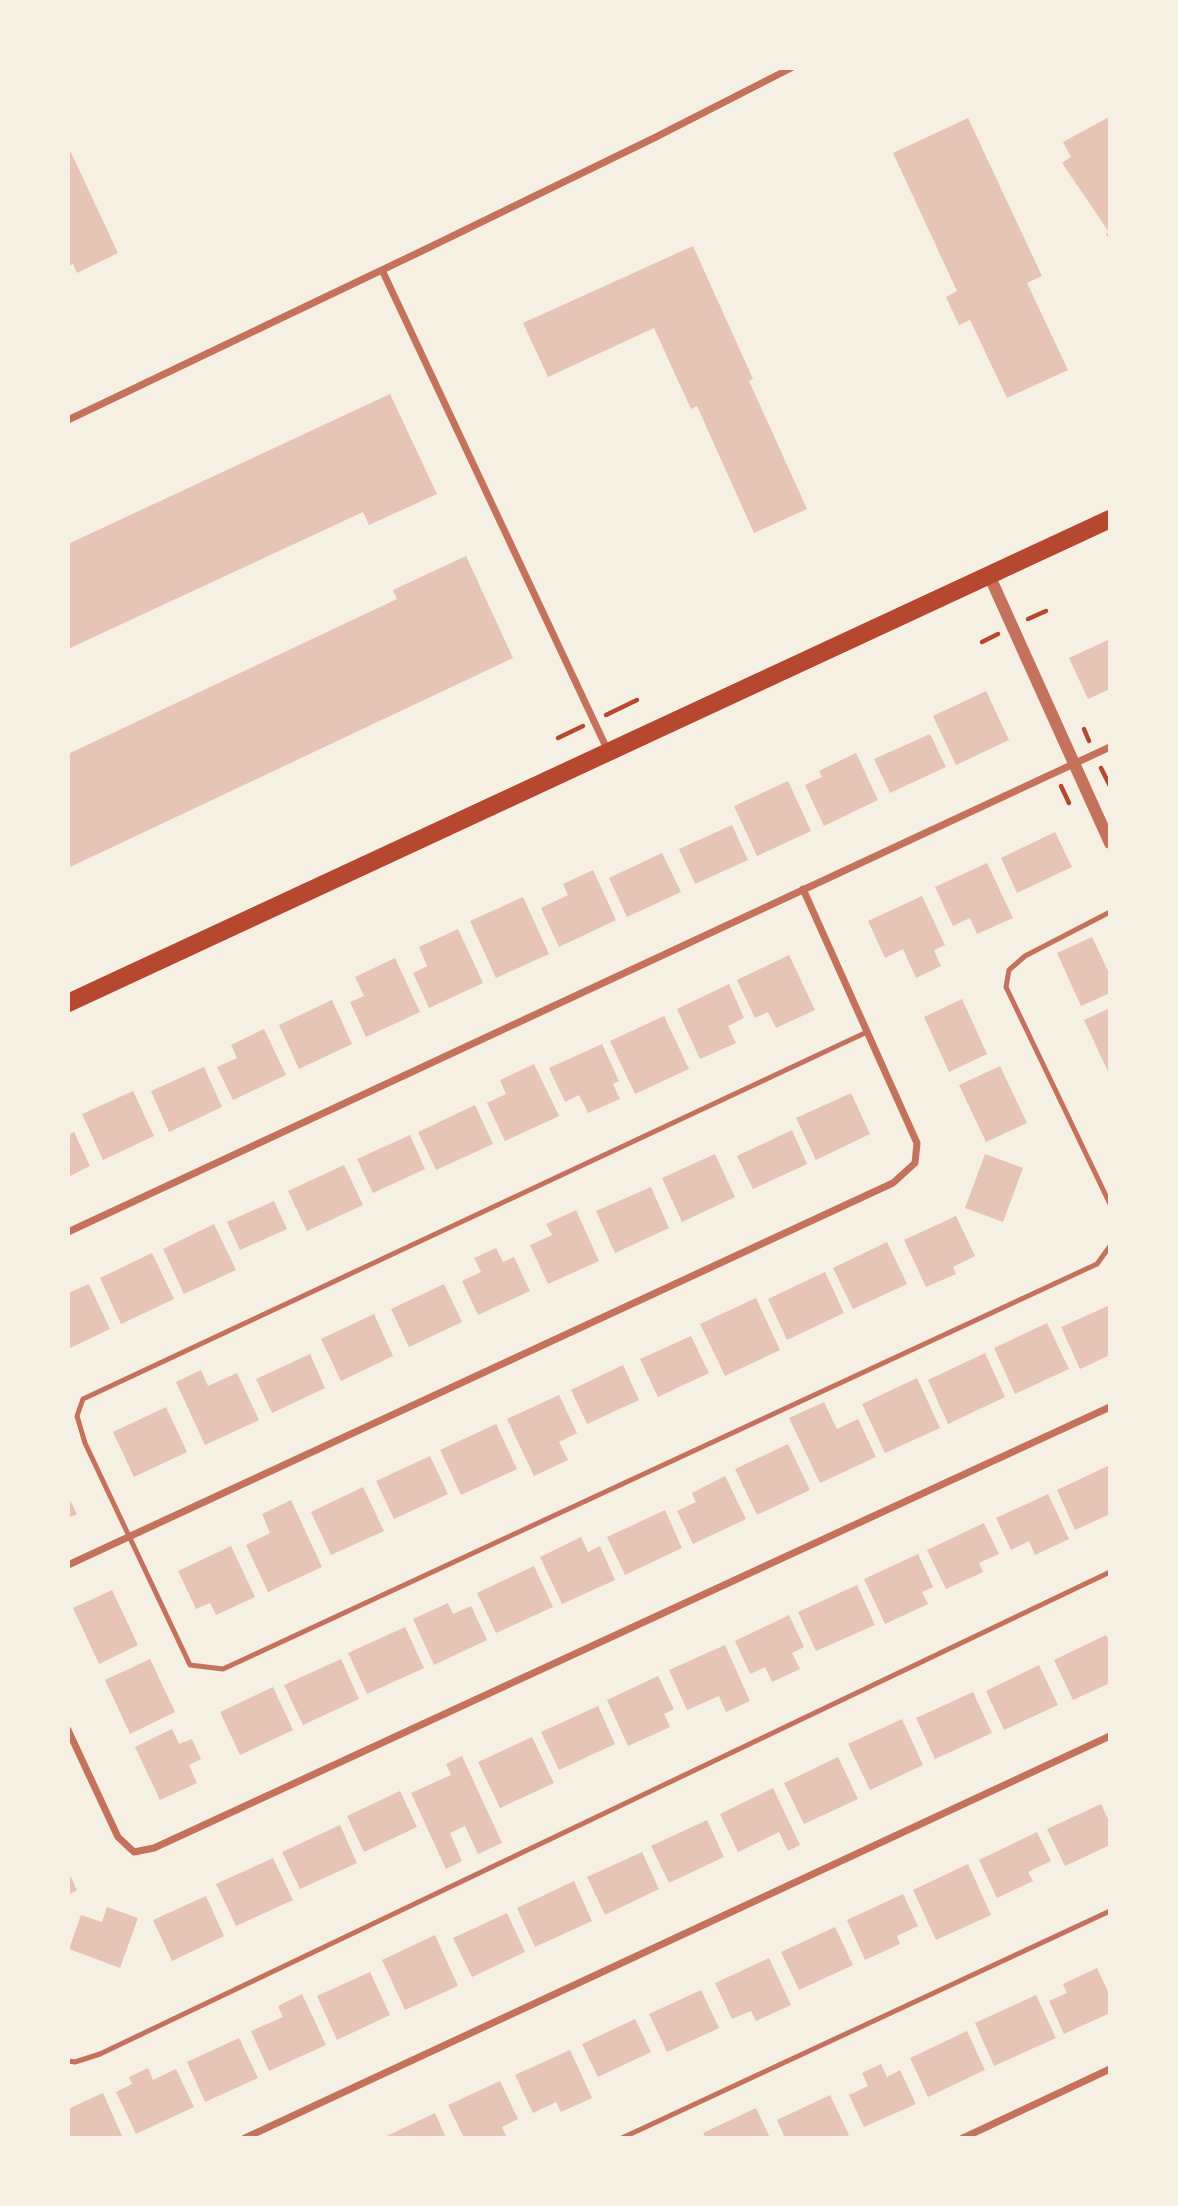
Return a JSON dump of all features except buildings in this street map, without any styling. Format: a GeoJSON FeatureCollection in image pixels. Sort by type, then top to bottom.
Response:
{"type":"FeatureCollection","features":[{"type":"Feature","properties":{"kind":"main road"},"geometry":{"type":"LineString","coordinates":[[68,1003],[1110,519]]}},
{"type":"Feature","properties":{"kind":"street"},"geometry":{"type":"LineString","coordinates":[[68,420],[654,138],[791,68]]}},
{"type":"Feature","properties":{"kind":"street"},"geometry":{"type":"LineString","coordinates":[[382,270],[609,752]]}},
{"type":"Feature","properties":{"kind":"street"},"geometry":{"type":"LineString","coordinates":[[989,575],[1110,843]]}},
{"type":"Feature","properties":{"kind":"street"},"geometry":{"type":"LineString","coordinates":[[68,1232],[1110,747]]}},
{"type":"Feature","properties":{"kind":"street"},"geometry":{"type":"LineString","coordinates":[[68,1565],[893,1183],[915,1163],[917,1143],[803,889]]}},
{"type":"Feature","properties":{"kind":"street"},"geometry":{"type":"LineString","coordinates":[[68,1730],[118,1837],[134,1852],[154,1849],[1110,1407]]}},
{"type":"Feature","properties":{"kind":"street"},"geometry":{"type":"LineString","coordinates":[[250,2137],[1110,1736]]}},
{"type":"Feature","properties":{"kind":"street"},"geometry":{"type":"LineString","coordinates":[[963,2138],[1110,2069]]}},
{"type":"Feature","properties":{"kind":"lane"},"geometry":{"type":"LineString","coordinates":[[1110,912],[1024,956],[1009,970],[1006,987],[1110,1205]]}},
{"type":"Feature","properties":{"kind":"lane"},"geometry":{"type":"LineString","coordinates":[[867,1032],[83,1399],[77,1416],[85,1443],[190,1665],[223,1669],[1097,1264],[1110,1246]]}},
{"type":"Feature","properties":{"kind":"lane"},"geometry":{"type":"LineString","coordinates":[[68,2061],[75,2062],[100,2054],[1110,1573]]}},
{"type":"Feature","properties":{"kind":"lane"},"geometry":{"type":"LineString","coordinates":[[622,2138],[1110,1911]]}}]}
